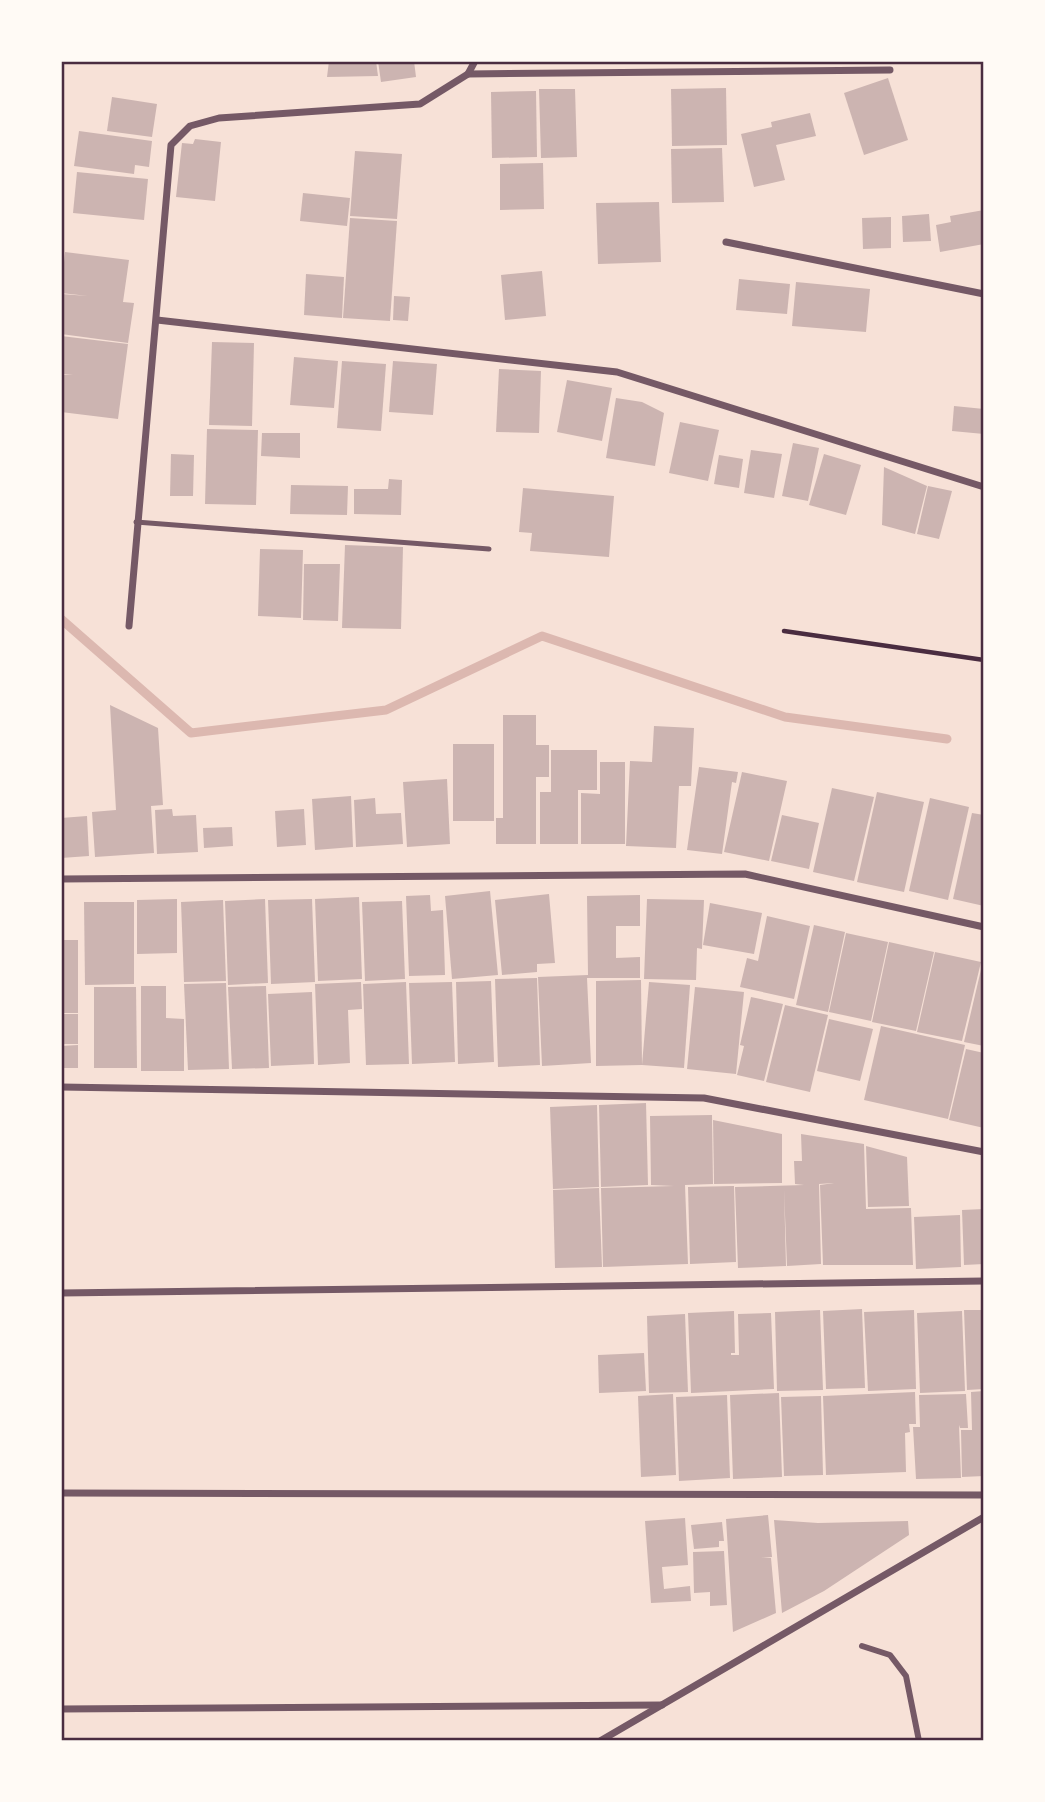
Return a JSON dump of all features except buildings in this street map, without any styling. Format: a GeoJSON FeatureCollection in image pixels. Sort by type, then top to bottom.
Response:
{"type":"FeatureCollection","features":[{"type":"Feature","properties":{"kind":"street"},"geometry":{"type":"LineString","coordinates":[[129,626],[171,145],[190,126],[219,118],[420,103],[468,74],[475,61]]}},
{"type":"Feature","properties":{"kind":"street"},"geometry":{"type":"LineString","coordinates":[[468,74],[890,71]]}},
{"type":"Feature","properties":{"kind":"street"},"geometry":{"type":"LineString","coordinates":[[726,242],[984,293]]}},
{"type":"Feature","properties":{"kind":"street"},"geometry":{"type":"LineString","coordinates":[[157,320],[617,372],[984,487]]}},
{"type":"Feature","properties":{"kind":"street"},"geometry":{"type":"LineString","coordinates":[[61,880],[745,874],[984,927]]}},
{"type":"Feature","properties":{"kind":"street"},"geometry":{"type":"LineString","coordinates":[[61,1087],[704,1098],[984,1152]]}},
{"type":"Feature","properties":{"kind":"street"},"geometry":{"type":"LineString","coordinates":[[61,1293],[984,1281]]}},
{"type":"Feature","properties":{"kind":"street"},"geometry":{"type":"LineString","coordinates":[[61,1493],[984,1495]]}},
{"type":"Feature","properties":{"kind":"street"},"geometry":{"type":"LineString","coordinates":[[600,1741],[984,1517]]}},
{"type":"Feature","properties":{"kind":"street"},"geometry":{"type":"LineString","coordinates":[[862,1646],[890,1655],[906,1676],[919,1741]]}},
{"type":"Feature","properties":{"kind":"street"},"geometry":{"type":"LineString","coordinates":[[61,1709],[662,1705]]}},
{"type":"Feature","properties":{"kind":"lane"},"geometry":{"type":"LineString","coordinates":[[136,522],[489,549]]}},
{"type":"Feature","properties":{"kind":"path"},"geometry":{"type":"LineString","coordinates":[[784,631],[984,660]]}},
{"type":"Feature","properties":{"kind":"waterway"},"geometry":{"type":"LineString","coordinates":[[61,619],[191,733],[386,710],[542,636],[785,717],[947,739]]}}]}
